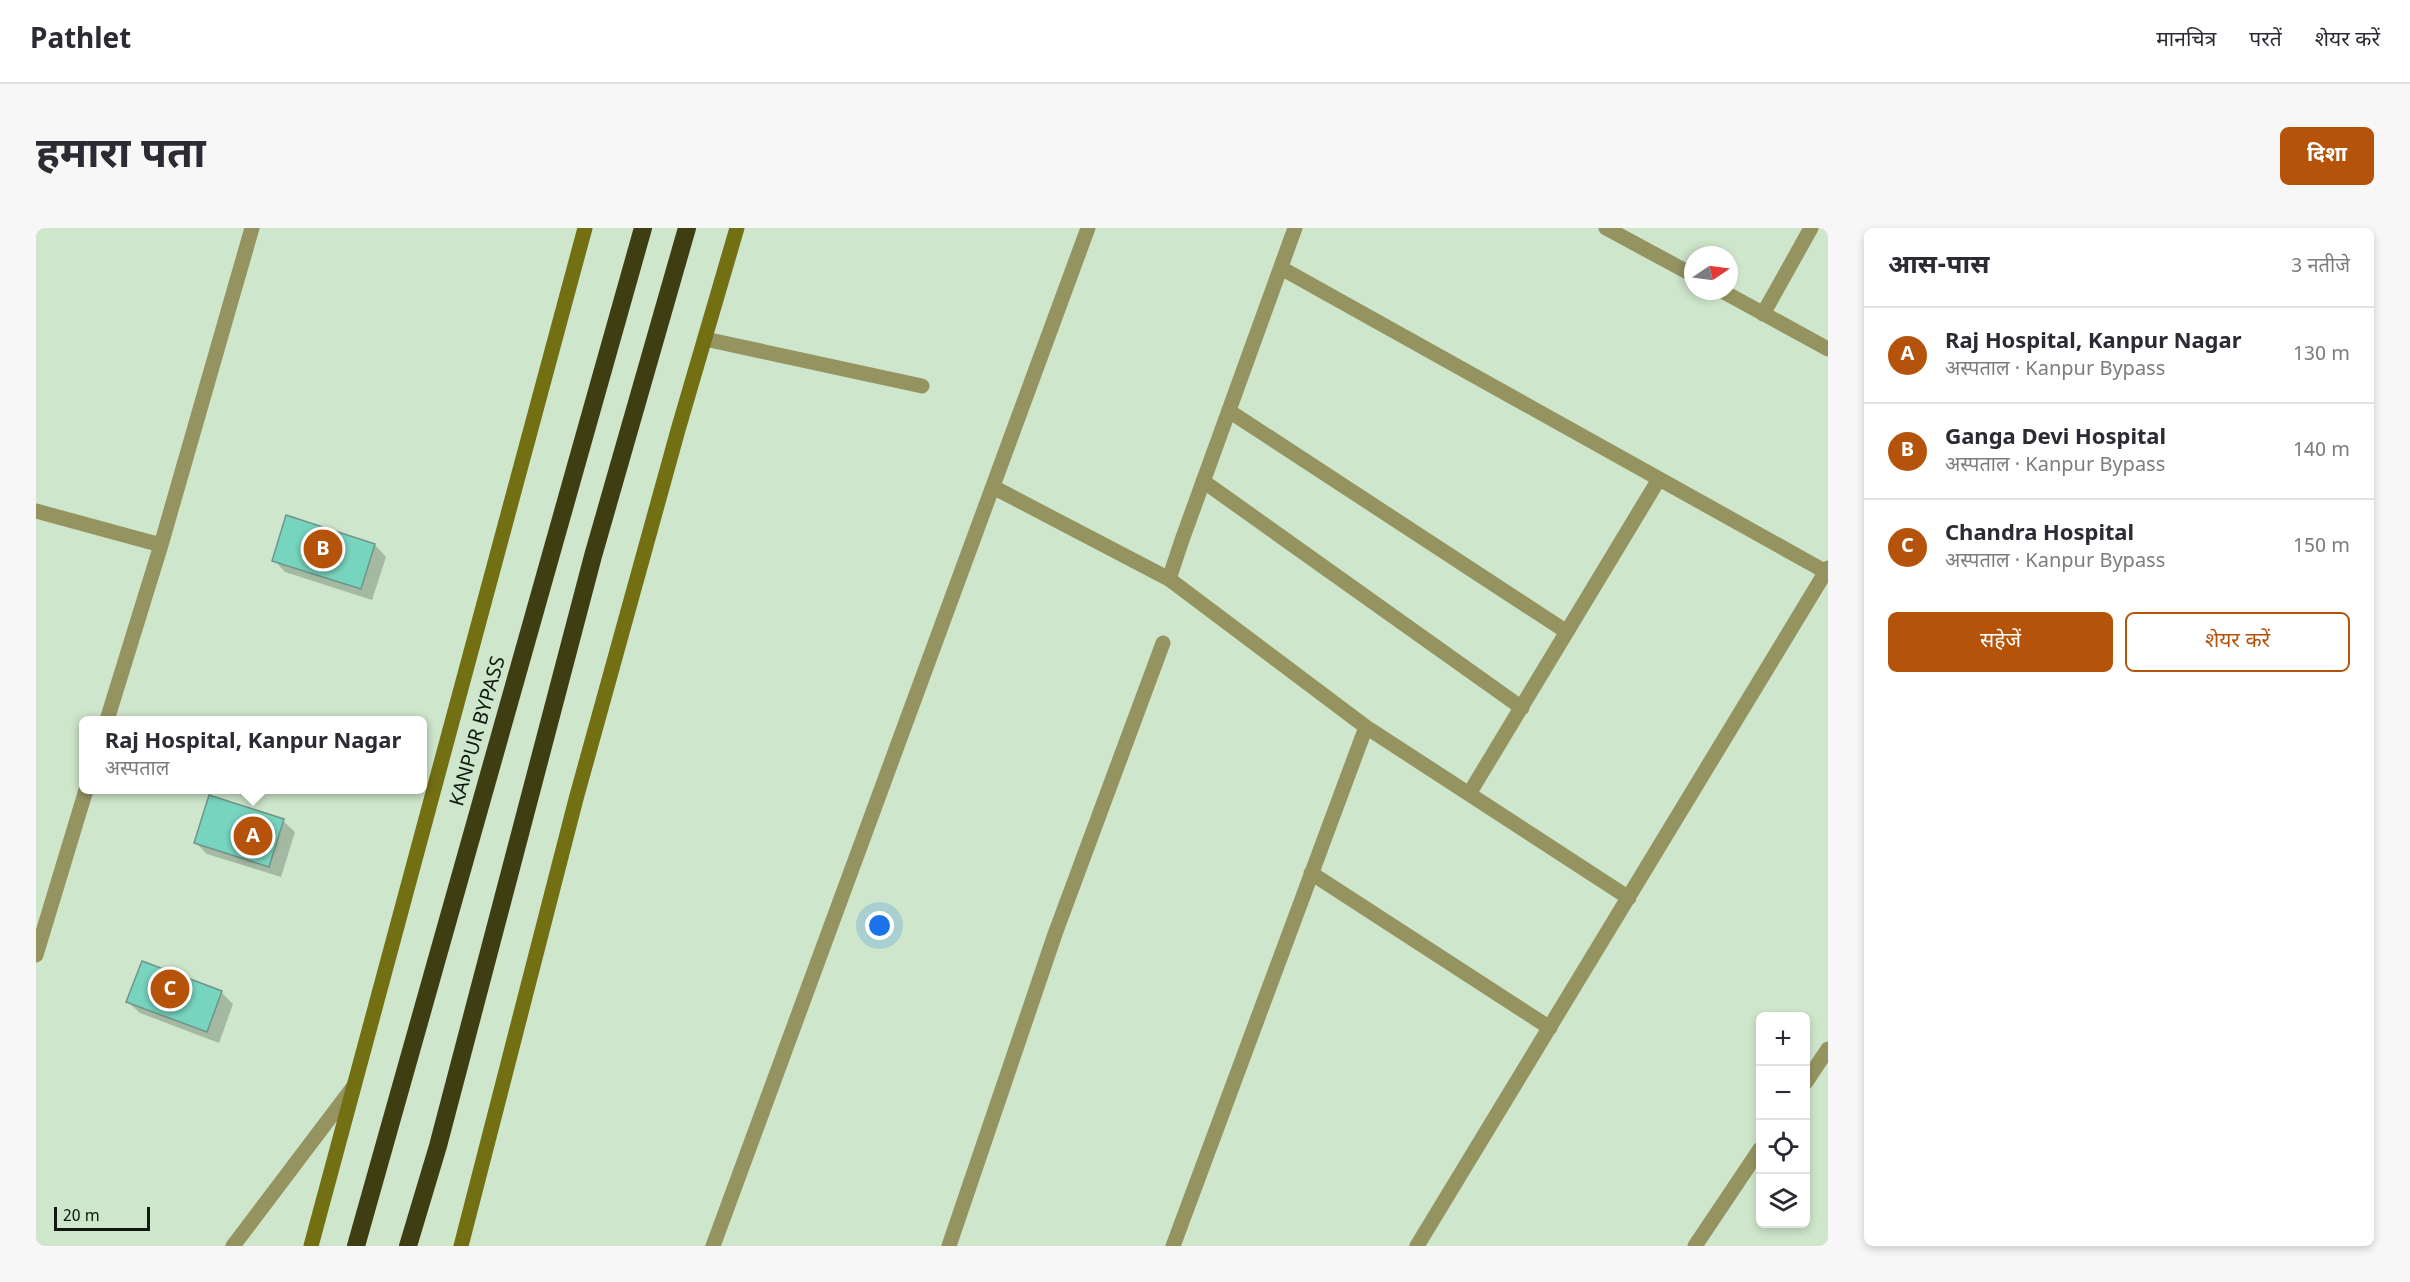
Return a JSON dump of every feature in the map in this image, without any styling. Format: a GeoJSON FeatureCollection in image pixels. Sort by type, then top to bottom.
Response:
{"type":"FeatureCollection","features":[{"type":"Feature","properties":{"kind":"highway","name":"KANPUR BYPASS"},"geometry":{"type":"LineString","coordinates":[[356,1246],[643,228]]}},
{"type":"Feature","properties":{"kind":"highway"},"geometry":{"type":"LineString","coordinates":[[408,1246],[438,1146],[593,556],[687,228]]}},
{"type":"Feature","properties":{"kind":"main road"},"geometry":{"type":"LineString","coordinates":[[311,1246],[585,228]]}},
{"type":"Feature","properties":{"kind":"main road"},"geometry":{"type":"LineString","coordinates":[[461,1246],[573,811],[737,228]]}},
{"type":"Feature","properties":{"kind":"street"},"geometry":{"type":"LineString","coordinates":[[108,716],[161,545],[252,228]]}},
{"type":"Feature","properties":{"kind":"street"},"geometry":{"type":"LineString","coordinates":[[713,1246],[1088,228]]}},
{"type":"Feature","properties":{"kind":"street"},"geometry":{"type":"LineString","coordinates":[[1169,579],[1295,228]]}},
{"type":"Feature","properties":{"kind":"street"},"geometry":{"type":"LineString","coordinates":[[1606,228],[1684,270]]}},
{"type":"Feature","properties":{"kind":"street"},"geometry":{"type":"LineString","coordinates":[[1763,314],[1811,228]]}},
{"type":"Feature","properties":{"kind":"street"},"geometry":{"type":"LineString","coordinates":[[1281,268],[1827,571],[1417,1246]]}},
{"type":"Feature","properties":{"kind":"street"},"geometry":{"type":"LineString","coordinates":[[1738,300],[1828,349]]}},
{"type":"Feature","properties":{"kind":"street"},"geometry":{"type":"LineString","coordinates":[[705,339],[922,386]]}},
{"type":"Feature","properties":{"kind":"street"},"geometry":{"type":"LineString","coordinates":[[1229,411],[1567,632]]}},
{"type":"Feature","properties":{"kind":"street"},"geometry":{"type":"LineString","coordinates":[[1469,794],[1659,479]]}},
{"type":"Feature","properties":{"kind":"street"},"geometry":{"type":"LineString","coordinates":[[1203,482],[1522,708]]}},
{"type":"Feature","properties":{"kind":"street"},"geometry":{"type":"LineString","coordinates":[[993,487],[1169,579],[1366,727],[1629,898]]}},
{"type":"Feature","properties":{"kind":"street"},"geometry":{"type":"LineString","coordinates":[[36,511],[161,545]]}},
{"type":"Feature","properties":{"kind":"street"},"geometry":{"type":"LineString","coordinates":[[949,1246],[1055,934],[1163,643]]}},
{"type":"Feature","properties":{"kind":"street"},"geometry":{"type":"LineString","coordinates":[[1173,1246],[1366,727]]}},
{"type":"Feature","properties":{"kind":"street"},"geometry":{"type":"LineString","coordinates":[[36,955],[84,794]]}},
{"type":"Feature","properties":{"kind":"street"},"geometry":{"type":"LineString","coordinates":[[1311,873],[1550,1028]]}},
{"type":"Feature","properties":{"kind":"street"},"geometry":{"type":"LineString","coordinates":[[1810,1076],[1828,1049]]}},
{"type":"Feature","properties":{"kind":"street"},"geometry":{"type":"LineString","coordinates":[[233,1246],[354,1086]]}},
{"type":"Feature","properties":{"kind":"street"},"geometry":{"type":"LineString","coordinates":[[1695,1246],[1756,1156]]}},
{"type":"Feature","properties":{"kind":"building"},"geometry":{"type":"Polygon","coordinates":[[[286,515],[375,544],[361,589],[272,561],[286,515]]]}},
{"type":"Feature","properties":{"kind":"building"},"geometry":{"type":"Polygon","coordinates":[[[209,795],[284,819],[269,867],[194,843],[209,795]]]}},
{"type":"Feature","properties":{"kind":"building"},"geometry":{"type":"Polygon","coordinates":[[[142,961],[222,991],[207,1032],[126,1002],[142,961]]]}},
{"type":"Feature","properties":{"kind":"place","name":"Ganga Devi Hospital"},"geometry":{"type":"Point","coordinates":[323,549]}},
{"type":"Feature","properties":{"kind":"place","name":"Raj Hospital, Kanpur Nagar"},"geometry":{"type":"Point","coordinates":[253,836]}},
{"type":"Feature","properties":{"kind":"place","name":"Chandra Hospital"},"geometry":{"type":"Point","coordinates":[170,989]}}]}
